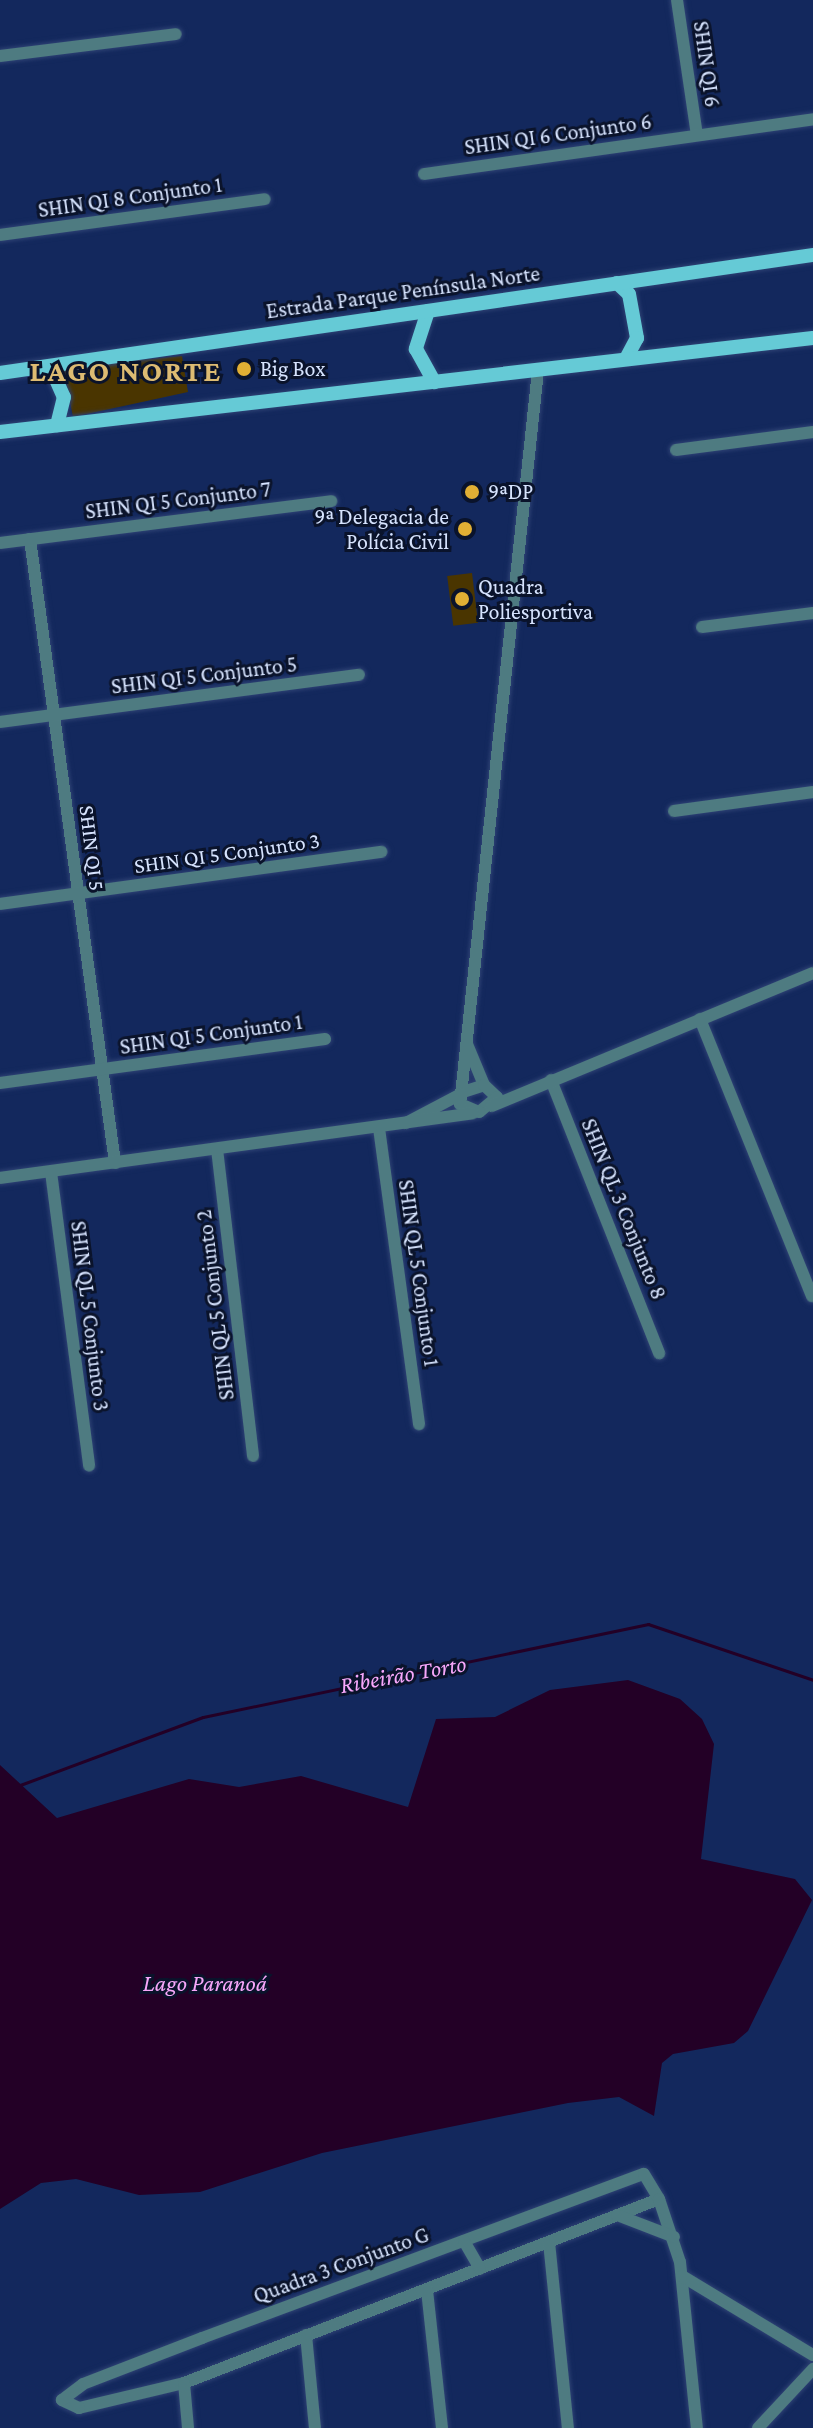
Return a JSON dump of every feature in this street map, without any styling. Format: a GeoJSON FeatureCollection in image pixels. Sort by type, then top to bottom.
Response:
{"type":"FeatureCollection","features":[{"type":"Feature","properties":{"kind":"main road","name":"Estrada Parque Península Norte"},"geometry":{"type":"LineString","coordinates":[[0,373],[813,255]]}},
{"type":"Feature","properties":{"kind":"main road"},"geometry":{"type":"LineString","coordinates":[[617,283],[629,294],[637,338],[627,357]]}},
{"type":"Feature","properties":{"kind":"main road"},"geometry":{"type":"LineString","coordinates":[[428,311],[416,349],[434,382]]}},
{"type":"Feature","properties":{"kind":"main road"},"geometry":{"type":"LineString","coordinates":[[0,432],[531,372],[627,357],[813,338]]}},
{"type":"Feature","properties":{"kind":"main road"},"geometry":{"type":"LineString","coordinates":[[50,366],[64,397],[57,425]]}},
{"type":"Feature","properties":{"kind":"street","name":"SHIN QI 6"},"geometry":{"type":"LineString","coordinates":[[677,0],[697,135]]}},
{"type":"Feature","properties":{"kind":"street"},"geometry":{"type":"LineString","coordinates":[[0,56],[176,34]]}},
{"type":"Feature","properties":{"kind":"street","name":"SHIN QI 6 Conjunto 6"},"geometry":{"type":"LineString","coordinates":[[424,174],[813,119]]}},
{"type":"Feature","properties":{"kind":"street","name":"SHIN QI 8 Conjunto 1"},"geometry":{"type":"LineString","coordinates":[[0,235],[265,199]]}},
{"type":"Feature","properties":{"kind":"street"},"geometry":{"type":"LineString","coordinates":[[473,1113],[462,1109],[462,1093],[531,398],[531,372]]}},
{"type":"Feature","properties":{"kind":"street"},"geometry":{"type":"LineString","coordinates":[[676,450],[813,432]]}},
{"type":"Feature","properties":{"kind":"street","name":"SHIN QI 5 Conjunto 7"},"geometry":{"type":"LineString","coordinates":[[0,543],[331,501]]}},
{"type":"Feature","properties":{"kind":"street","name":"SHIN QI 5"},"geometry":{"type":"LineString","coordinates":[[30,539],[115,1163]]}},
{"type":"Feature","properties":{"kind":"street"},"geometry":{"type":"LineString","coordinates":[[702,627],[813,613]]}},
{"type":"Feature","properties":{"kind":"street","name":"SHIN QI 5 Conjunto 5"},"geometry":{"type":"LineString","coordinates":[[0,722],[359,675]]}},
{"type":"Feature","properties":{"kind":"street"},"geometry":{"type":"LineString","coordinates":[[674,811],[813,792]]}},
{"type":"Feature","properties":{"kind":"street","name":"SHIN QI 5 Conjunto 3"},"geometry":{"type":"LineString","coordinates":[[0,904],[381,852]]}},
{"type":"Feature","properties":{"kind":"street"},"geometry":{"type":"LineString","coordinates":[[0,1178],[473,1113],[813,973]]}},
{"type":"Feature","properties":{"kind":"street"},"geometry":{"type":"LineString","coordinates":[[700,1019],[812,1296]]}},
{"type":"Feature","properties":{"kind":"street","name":"SHIN QI 5 Conjunto 1"},"geometry":{"type":"LineString","coordinates":[[0,1083],[325,1039]]}},
{"type":"Feature","properties":{"kind":"street"},"geometry":{"type":"LineString","coordinates":[[467,1044],[490,1088],[492,1106]]}},
{"type":"Feature","properties":{"kind":"street","name":"SHIN QL 3 Conjunto 8"},"geometry":{"type":"LineString","coordinates":[[551,1080],[659,1353]]}},
{"type":"Feature","properties":{"kind":"street"},"geometry":{"type":"LineString","coordinates":[[403,1125],[462,1093],[538,1085]]}},
{"type":"Feature","properties":{"kind":"street","name":"SHIN QL 5 Conjunto 1"},"geometry":{"type":"LineString","coordinates":[[379,1128],[419,1424]]}},
{"type":"Feature","properties":{"kind":"street","name":"SHIN QL 5 Conjunto 2"},"geometry":{"type":"LineString","coordinates":[[217,1149],[253,1456]]}},
{"type":"Feature","properties":{"kind":"street","name":"SHIN QL 5 Conjunto 3"},"geometry":{"type":"LineString","coordinates":[[51,1172],[89,1466]]}},
{"type":"Feature","properties":{"kind":"street","name":"Quadra 3 Conjunto G"},"geometry":{"type":"LineString","coordinates":[[184,2383],[79,2408],[62,2400],[83,2384],[639,2174],[659,2199]]}},
{"type":"Feature","properties":{"kind":"street"},"geometry":{"type":"LineString","coordinates":[[188,2428],[184,2383],[659,2199],[674,2237],[682,2276],[697,2428]]}},
{"type":"Feature","properties":{"kind":"street"},"geometry":{"type":"LineString","coordinates":[[617,2215],[674,2237]]}},
{"type":"Feature","properties":{"kind":"street"},"geometry":{"type":"LineString","coordinates":[[464,2241],[480,2269]]}},
{"type":"Feature","properties":{"kind":"street"},"geometry":{"type":"LineString","coordinates":[[549,2242],[568,2428]]}},
{"type":"Feature","properties":{"kind":"street"},"geometry":{"type":"LineString","coordinates":[[682,2276],[813,2355]]}},
{"type":"Feature","properties":{"kind":"street"},"geometry":{"type":"LineString","coordinates":[[427,2290],[442,2428]]}},
{"type":"Feature","properties":{"kind":"street"},"geometry":{"type":"LineString","coordinates":[[306,2335],[315,2428]]}},
{"type":"Feature","properties":{"kind":"street"},"geometry":{"type":"LineString","coordinates":[[758,2428],[813,2369]]}},
{"type":"Feature","properties":{"kind":"shaded area"},"geometry":{"type":"Polygon","coordinates":[[[182,356],[188,392],[73,417],[63,367],[182,356]]]}},
{"type":"Feature","properties":{"kind":"shaded area","name":"Quadra Poliesportiva"},"geometry":{"type":"Polygon","coordinates":[[[472,573],[478,623],[453,626],[447,576],[472,573]]]}},
{"type":"Feature","properties":{"kind":"water","name":"Lago Paranoá"},"geometry":{"type":"Polygon","coordinates":[[[628,1680],[680,1699],[702,1719],[714,1744],[701,1859],[795,1879],[812,1900],[748,2031],[734,2043],[673,2054],[662,2063],[654,2116],[619,2097],[568,2103],[322,2153],[200,2192],[139,2195],[76,2179],[41,2183],[0,2209],[0,1765],[57,1818],[189,1779],[239,1787],[301,1776],[408,1807],[436,1719],[495,1717],[550,1690],[628,1680]]]}},
{"type":"Feature","properties":{"kind":"waterway","name":"Ribeirão Torto"},"geometry":{"type":"LineString","coordinates":[[20,1785],[203,1717],[648,1624],[813,1680]]}},
{"type":"Feature","properties":{"kind":"place","name":"Big Box"},"geometry":{"type":"Point","coordinates":[244,369]}},
{"type":"Feature","properties":{"kind":"place","name":"9ªDP"},"geometry":{"type":"Point","coordinates":[472,492]}},
{"type":"Feature","properties":{"kind":"place","name":"9ª Delegacia de Polícia Civil"},"geometry":{"type":"Point","coordinates":[465,529]}},
{"type":"Feature","properties":{"kind":"place","name":"Quadra Poliesportiva"},"geometry":{"type":"Point","coordinates":[462,599]}},
{"type":"Feature","properties":{"kind":"district","name":"LAGO NORTE"},"geometry":{"type":"Point","coordinates":[126,371]}}]}
